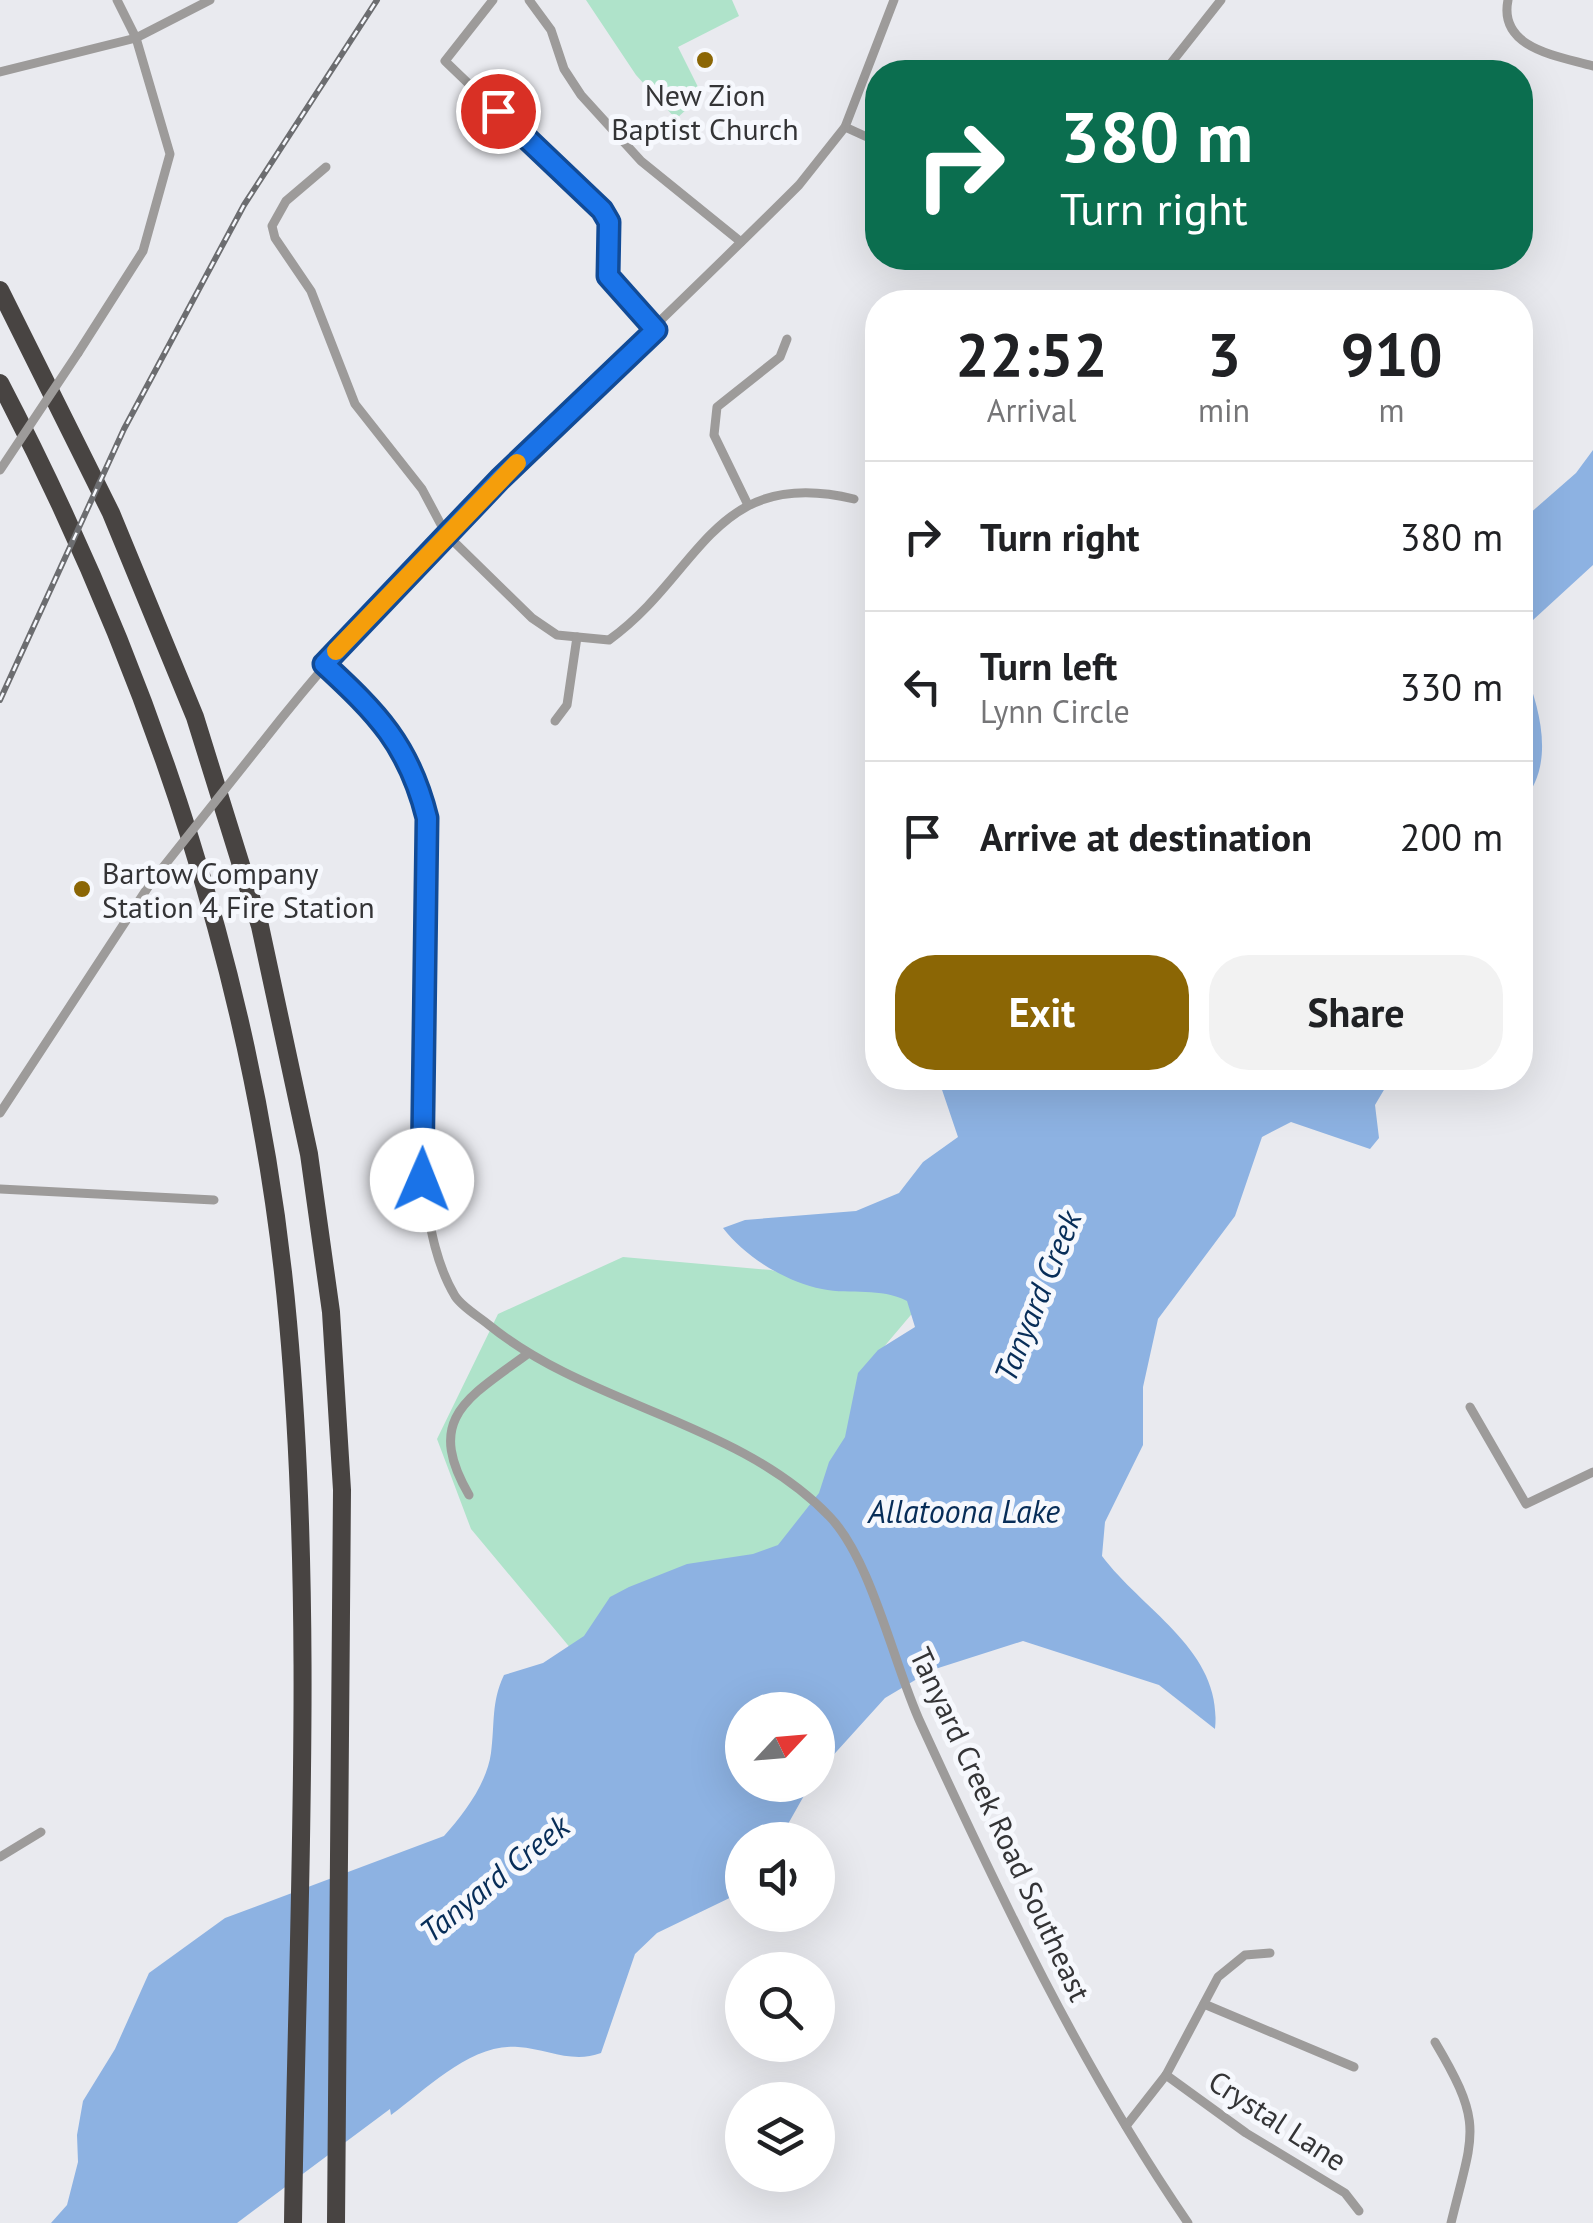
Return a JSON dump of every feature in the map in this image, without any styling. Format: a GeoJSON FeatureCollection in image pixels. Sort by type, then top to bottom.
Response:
{"type":"FeatureCollection","features":[{"type":"Feature","properties":{"kind":"highway"},"geometry":{"type":"LineString","coordinates":[[0,290],[111,513],[195,717],[260,926],[309,1154],[330,1312],[342,1507],[336,2223]]}},
{"type":"Feature","properties":{"kind":"highway"},"geometry":{"type":"LineString","coordinates":[[0,384],[108,614],[173,786],[230,986],[266,1162],[288,1318],[301,1542],[293,2223]]}},
{"type":"Feature","properties":{"kind":"street"},"geometry":{"type":"LineString","coordinates":[[0,470],[142,251],[170,154],[136,38],[118,0]]}},
{"type":"Feature","properties":{"kind":"street"},"geometry":{"type":"LineString","coordinates":[[0,72],[136,38],[210,0]]}},
{"type":"Feature","properties":{"kind":"street"},"geometry":{"type":"LineString","coordinates":[[492,0],[446,62],[602,210],[609,222],[608,276],[656,330]]}},
{"type":"Feature","properties":{"kind":"street"},"geometry":{"type":"LineString","coordinates":[[529,0],[551,30],[559,59],[581,94],[641,161],[741,242]]}},
{"type":"Feature","properties":{"kind":"street"},"geometry":{"type":"LineString","coordinates":[[870,60],[892,2],[880,0]]}},
{"type":"Feature","properties":{"kind":"street"},"geometry":{"type":"LineString","coordinates":[[1174,60],[1221,0]]}},
{"type":"Feature","properties":{"kind":"street"},"geometry":{"type":"LineString","coordinates":[[1508,0],[1506,16],[1528,47],[1593,66]]}},
{"type":"Feature","properties":{"kind":"street"},"geometry":{"type":"LineString","coordinates":[[0,1113],[152,880],[324,664],[446,534],[799,185],[845,127],[865,74]]}},
{"type":"Feature","properties":{"kind":"street"},"geometry":{"type":"LineString","coordinates":[[845,127],[865,136]]}},
{"type":"Feature","properties":{"kind":"street"},"geometry":{"type":"LineString","coordinates":[[326,167],[286,201],[272,226],[275,238],[311,291],[355,404],[422,489],[446,534],[532,618],[557,635],[609,640],[628,626],[710,533],[773,493],[814,489],[854,499]]}},
{"type":"Feature","properties":{"kind":"street"},"geometry":{"type":"LineString","coordinates":[[748,506],[714,436],[717,407],[780,357],[787,339]]}},
{"type":"Feature","properties":{"kind":"street"},"geometry":{"type":"LineString","coordinates":[[555,721],[566,705],[577,637]]}},
{"type":"Feature","properties":{"kind":"street","name":"Tanyard Creek Road Southeast"},"geometry":{"type":"LineString","coordinates":[[324,664],[378,715],[418,780],[427,818],[422,1180],[432,1234],[457,1299],[526,1355],[762,1464],[831,1518],[864,1574],[906,1691],[971,1832],[1091,2071],[1188,2223]]}},
{"type":"Feature","properties":{"kind":"street"},"geometry":{"type":"LineString","coordinates":[[0,1189],[214,1200]]}},
{"type":"Feature","properties":{"kind":"street"},"geometry":{"type":"LineString","coordinates":[[469,1495],[452,1466],[449,1435],[458,1414],[481,1388],[526,1355]]}},
{"type":"Feature","properties":{"kind":"street"},"geometry":{"type":"LineString","coordinates":[[1470,1407],[1526,1504],[1593,1472]]}},
{"type":"Feature","properties":{"kind":"street"},"geometry":{"type":"LineString","coordinates":[[0,1857],[41,1832]]}},
{"type":"Feature","properties":{"kind":"street"},"geometry":{"type":"LineString","coordinates":[[1126,2126],[1166,2076],[1231,1962],[1246,1955],[1270,1953]]}},
{"type":"Feature","properties":{"kind":"street"},"geometry":{"type":"LineString","coordinates":[[1204,2004],[1354,2067]]}},
{"type":"Feature","properties":{"kind":"street"},"geometry":{"type":"LineString","coordinates":[[1435,2042],[1469,2106],[1473,2132],[1451,2223]]}},
{"type":"Feature","properties":{"kind":"street","name":"Crystal Lane"},"geometry":{"type":"LineString","coordinates":[[1166,2076],[1344,2194],[1359,2211]]}},
{"type":"Feature","properties":{"kind":"green space"},"geometry":{"type":"Polygon","coordinates":[[[586,0],[732,0],[739,16],[678,47],[702,95],[676,119],[636,75],[586,0]]]}},
{"type":"Feature","properties":{"kind":"green space"},"geometry":{"type":"Polygon","coordinates":[[[623,1257],[771,1270],[822,1285],[889,1284],[921,1303],[866,1368],[833,1484],[796,1545],[572,1650],[471,1529],[437,1439],[498,1314],[623,1257]]]}},
{"type":"Feature","properties":{"kind":"water"},"geometry":{"type":"Polygon","coordinates":[[[1593,450],[1593,565],[1533,620],[1533,511],[1576,473],[1593,450]]]}},
{"type":"Feature","properties":{"kind":"water"},"geometry":{"type":"Polygon","coordinates":[[[1533,694],[1541,733],[1539,771],[1533,786],[1533,694]]]}},
{"type":"Feature","properties":{"kind":"water","name":"Allatoona Lake"},"geometry":{"type":"Polygon","coordinates":[[[942,1090],[1384,1090],[1375,1105],[1379,1138],[1370,1149],[1291,1122],[1262,1137],[1235,1216],[1158,1319],[1143,1387],[1143,1445],[1105,1522],[1102,1556],[1194,1655],[1207,1677],[1214,1701],[1215,1729],[1159,1685],[1023,1641],[932,1670],[885,1698],[835,1753],[835,1692],[725,1692],[725,1802],[800,1802],[789,1822],[725,1822],[725,1900],[657,1933],[635,1954],[601,2053],[580,2057],[518,2047],[483,2052],[435,2081],[391,2115],[390,2109],[237,2223],[51,2223],[67,2205],[78,2162],[77,2135],[83,2101],[115,2049],[149,1973],[225,1918],[444,1836],[467,1808],[485,1776],[495,1704],[504,1675],[543,1663],[584,1636],[610,1597],[629,1587],[687,1564],[753,1554],[778,1545],[819,1493],[829,1462],[845,1437],[858,1373],[878,1350],[915,1327],[907,1301],[887,1294],[833,1291],[794,1281],[754,1258],[723,1228],[745,1220],[856,1211],[899,1193],[923,1162],[958,1137],[942,1090]]]}},
{"type":"Feature","properties":{"kind":"railway"},"geometry":{"type":"LineString","coordinates":[[0,700],[124,429],[244,205],[377,0]]}},
{"type":"Feature","properties":{"kind":"slow traffic"},"geometry":{"type":"LineString","coordinates":[[336,651],[517,463]]}},
{"type":"Feature","properties":{"kind":"place","name":"New Zion Baptist Church"},"geometry":{"type":"Point","coordinates":[705,60]}},
{"type":"Feature","properties":{"kind":"place","name":"Bartow Company Station 4 Fire Station"},"geometry":{"type":"Point","coordinates":[82,889]}},
{"type":"Feature","properties":{"kind":"route"},"geometry":{"type":"LineString","coordinates":[[422,1180],[427,818],[418,780],[402,748],[378,715],[324,664],[500,479],[656,330],[608,276],[609,222],[602,210],[498,111]]}},
{"type":"Feature","properties":{"kind":"water label","name":"Tanyard Creek"},"geometry":{"type":"Point","coordinates":[1037,1296]}},
{"type":"Feature","properties":{"kind":"water label","name":"Tanyard Creek"},"geometry":{"type":"Point","coordinates":[494,1878]}}]}
